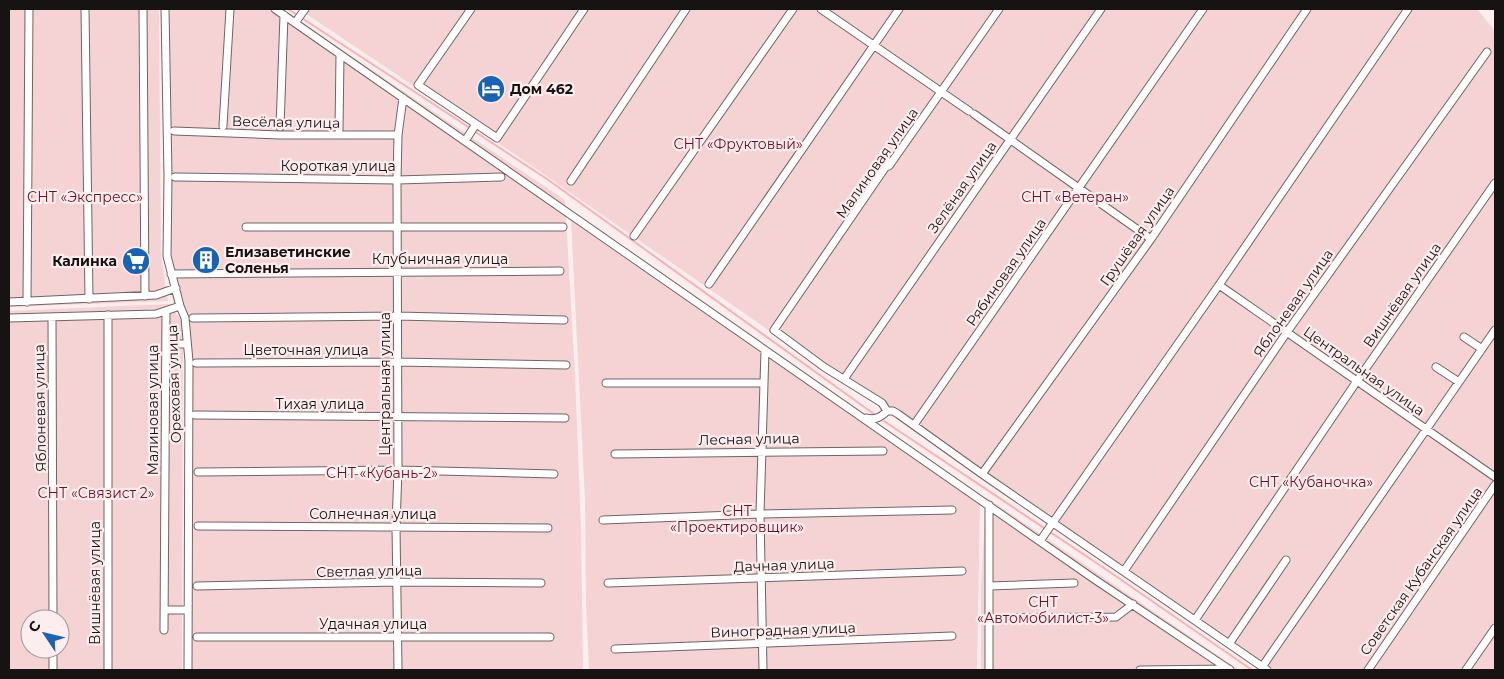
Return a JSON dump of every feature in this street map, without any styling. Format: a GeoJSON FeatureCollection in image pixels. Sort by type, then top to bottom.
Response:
{"type":"FeatureCollection","features":[{"type":"Feature","properties":{"kind":"street"},"geometry":{"type":"LineString","coordinates":[[27,302],[29,9]]}},
{"type":"Feature","properties":{"kind":"street"},"geometry":{"type":"LineString","coordinates":[[85,9],[89,298]]}},
{"type":"Feature","properties":{"kind":"street"},"geometry":{"type":"LineString","coordinates":[[143,9],[146,296]]}},
{"type":"Feature","properties":{"kind":"street","name":"Ореховая улица"},"geometry":{"type":"LineString","coordinates":[[165,9],[168,177],[167,256],[185,318],[189,361],[188,670]]}},
{"type":"Feature","properties":{"kind":"street"},"geometry":{"type":"LineString","coordinates":[[223,126],[230,9]]}},
{"type":"Feature","properties":{"kind":"street"},"geometry":{"type":"LineString","coordinates":[[275,9],[284,15],[300,16],[340,54],[989,506],[1229,670]]}},
{"type":"Feature","properties":{"kind":"street"},"geometry":{"type":"LineString","coordinates":[[471,9],[418,85],[473,128],[497,138],[584,9]]}},
{"type":"Feature","properties":{"kind":"street"},"geometry":{"type":"LineString","coordinates":[[571,181],[686,9]]}},
{"type":"Feature","properties":{"kind":"street"},"geometry":{"type":"LineString","coordinates":[[634,236],[793,9]]}},
{"type":"Feature","properties":{"kind":"street"},"geometry":{"type":"LineString","coordinates":[[821,9],[1151,239]]}},
{"type":"Feature","properties":{"kind":"street"},"geometry":{"type":"LineString","coordinates":[[708,284],[899,9]]}},
{"type":"Feature","properties":{"kind":"street"},"geometry":{"type":"LineString","coordinates":[[913,128],[997,9]]}},
{"type":"Feature","properties":{"kind":"street","name":"Зелёная улица"},"geometry":{"type":"LineString","coordinates":[[844,379],[1101,9]]}},
{"type":"Feature","properties":{"kind":"street","name":"Рябиновая улица"},"geometry":{"type":"LineString","coordinates":[[914,425],[1203,9]]}},
{"type":"Feature","properties":{"kind":"street","name":"Грушёвая улица"},"geometry":{"type":"LineString","coordinates":[[982,474],[1151,239],[1307,9]]}},
{"type":"Feature","properties":{"kind":"street"},"geometry":{"type":"LineString","coordinates":[[1040,541],[1219,285],[1408,9]]}},
{"type":"Feature","properties":{"kind":"street"},"geometry":{"type":"LineString","coordinates":[[280,127],[284,15]]}},
{"type":"Feature","properties":{"kind":"street","name":"Яблоневая улица"},"geometry":{"type":"LineString","coordinates":[[1124,571],[1287,332],[1487,52]]}},
{"type":"Feature","properties":{"kind":"street"},"geometry":{"type":"LineString","coordinates":[[339,130],[340,54]]}},
{"type":"Feature","properties":{"kind":"street","name":"Малиновая улица"},"geometry":{"type":"LineString","coordinates":[[774,330],[939,92]]}},
{"type":"Feature","properties":{"kind":"street","name":"Центральная улица"},"geometry":{"type":"LineString","coordinates":[[398,670],[396,526],[398,470],[396,362],[398,316],[397,180],[398,135],[403,98]]}},
{"type":"Feature","properties":{"kind":"street"},"geometry":{"type":"LineString","coordinates":[[465,141],[473,128]]}},
{"type":"Feature","properties":{"kind":"street","name":"Весёлая улица"},"geometry":{"type":"LineString","coordinates":[[174,131],[398,135]]}},
{"type":"Feature","properties":{"kind":"street"},"geometry":{"type":"LineString","coordinates":[[887,411],[882,403],[824,367],[774,330],[889,162]]}},
{"type":"Feature","properties":{"kind":"street","name":"Короткая улица"},"geometry":{"type":"LineString","coordinates":[[175,177],[397,180],[500,177]]}},
{"type":"Feature","properties":{"kind":"street","name":"Вишнёвая улица"},"geometry":{"type":"LineString","coordinates":[[1194,620],[1357,380],[1495,183]]}},
{"type":"Feature","properties":{"kind":"street"},"geometry":{"type":"LineString","coordinates":[[246,227],[563,227]]}},
{"type":"Feature","properties":{"kind":"street","name":"Клубничная улица"},"geometry":{"type":"LineString","coordinates":[[171,274],[560,271]]}},
{"type":"Feature","properties":{"kind":"street","name":"Центральная улица"},"geometry":{"type":"LineString","coordinates":[[1219,285],[1495,477]]}},
{"type":"Feature","properties":{"kind":"street"},"geometry":{"type":"LineString","coordinates":[[9,302],[146,296],[156,295],[176,288]]}},
{"type":"Feature","properties":{"kind":"street"},"geometry":{"type":"LineString","coordinates":[[9,318],[156,314],[180,306]]}},
{"type":"Feature","properties":{"kind":"street","name":"Малиновая улица"},"geometry":{"type":"LineString","coordinates":[[164,630],[166,311]]}},
{"type":"Feature","properties":{"kind":"street","name":"Вишнёвая улица"},"geometry":{"type":"LineString","coordinates":[[108,315],[108,670]]}},
{"type":"Feature","properties":{"kind":"street"},"geometry":{"type":"LineString","coordinates":[[193,318],[398,316],[564,320]]}},
{"type":"Feature","properties":{"kind":"street","name":"Яблоневая улица"},"geometry":{"type":"LineString","coordinates":[[52,317],[53,609]]}},
{"type":"Feature","properties":{"kind":"street"},"geometry":{"type":"LineString","coordinates":[[863,418],[872,420],[880,417],[887,411],[893,411],[1264,668],[1495,330]]}},
{"type":"Feature","properties":{"kind":"street"},"geometry":{"type":"LineString","coordinates":[[1464,337],[1482,349]]}},
{"type":"Feature","properties":{"kind":"street"},"geometry":{"type":"LineString","coordinates":[[166,344],[187,344]]}},
{"type":"Feature","properties":{"kind":"street"},"geometry":{"type":"LineString","coordinates":[[763,670],[760,514],[765,350]]}},
{"type":"Feature","properties":{"kind":"street","name":"Цветочная улица"},"geometry":{"type":"LineString","coordinates":[[196,363],[396,362],[566,365]]}},
{"type":"Feature","properties":{"kind":"street"},"geometry":{"type":"LineString","coordinates":[[1436,367],[1459,382]]}},
{"type":"Feature","properties":{"kind":"street"},"geometry":{"type":"LineString","coordinates":[[606,383],[764,383]]}},
{"type":"Feature","properties":{"kind":"street","name":"Тихая улица"},"geometry":{"type":"LineString","coordinates":[[195,415],[565,418]]}},
{"type":"Feature","properties":{"kind":"street","name":"Лесная улица"},"geometry":{"type":"LineString","coordinates":[[615,454],[883,451]]}},
{"type":"Feature","properties":{"kind":"street"},"geometry":{"type":"LineString","coordinates":[[198,472],[398,470],[554,474]]}},
{"type":"Feature","properties":{"kind":"street","name":"Советская Кубанская улица"},"geometry":{"type":"LineString","coordinates":[[1368,670],[1495,485]]}},
{"type":"Feature","properties":{"kind":"street"},"geometry":{"type":"LineString","coordinates":[[989,506],[989,670]]}},
{"type":"Feature","properties":{"kind":"street"},"geometry":{"type":"LineString","coordinates":[[603,520],[760,514],[952,510]]}},
{"type":"Feature","properties":{"kind":"street","name":"Солнечная улица"},"geometry":{"type":"LineString","coordinates":[[198,526],[548,528]]}},
{"type":"Feature","properties":{"kind":"street"},"geometry":{"type":"LineString","coordinates":[[1229,644],[1286,560]]}},
{"type":"Feature","properties":{"kind":"street","name":"Дачная улица"},"geometry":{"type":"LineString","coordinates":[[608,583],[962,572]]}},
{"type":"Feature","properties":{"kind":"street","name":"Светлая улица"},"geometry":{"type":"LineString","coordinates":[[197,586],[397,582],[541,583]]}},
{"type":"Feature","properties":{"kind":"street"},"geometry":{"type":"LineString","coordinates":[[990,586],[1074,583]]}},
{"type":"Feature","properties":{"kind":"street"},"geometry":{"type":"LineString","coordinates":[[990,618],[1116,617],[1134,604]]}},
{"type":"Feature","properties":{"kind":"street"},"geometry":{"type":"LineString","coordinates":[[164,610],[188,610]]}},
{"type":"Feature","properties":{"kind":"street"},"geometry":{"type":"LineString","coordinates":[[1466,670],[1495,628]]}},
{"type":"Feature","properties":{"kind":"street","name":"Виноградная улица"},"geometry":{"type":"LineString","coordinates":[[615,649],[952,636]]}},
{"type":"Feature","properties":{"kind":"street","name":"Удачная улица"},"geometry":{"type":"LineString","coordinates":[[197,637],[550,637]]}},
{"type":"Feature","properties":{"kind":"street"},"geometry":{"type":"LineString","coordinates":[[1140,670],[1229,670]]}},
{"type":"Feature","properties":{"kind":"green space","name":"СНТ «Экспресс»"},"geometry":{"type":"Polygon","coordinates":[[[9,9],[159,9],[161,255],[168,301],[9,307],[9,9]]]}},
{"type":"Feature","properties":{"kind":"green space","name":"СНТ «Кубань-2»"},"geometry":{"type":"Polygon","coordinates":[[[162,9],[281,9],[565,200],[581,527],[583,670],[185,670],[185,319],[173,302],[164,243],[162,9]]]}},
{"type":"Feature","properties":{"kind":"green space","name":"СНТ «Ветеран»"},"geometry":{"type":"Polygon","coordinates":[[[299,9],[1410,9],[1052,527],[519,157],[299,9]]]}},
{"type":"Feature","properties":{"kind":"green space","name":"СНТ «Кубаночка»"},"geometry":{"type":"Polygon","coordinates":[[[1411,9],[1477,9],[1495,31],[1495,670],[1260,670],[1053,528],[1224,284],[1411,9]]]}},
{"type":"Feature","properties":{"kind":"green space","name":"СНТ «Проектировщик»"},"geometry":{"type":"Polygon","coordinates":[[[571,221],[980,505],[977,670],[589,670],[585,500],[571,221]]]}},
{"type":"Feature","properties":{"kind":"green space","name":"СНТ «Связист 2»"},"geometry":{"type":"Polygon","coordinates":[[[169,304],[183,323],[182,670],[9,670],[9,311],[169,304]]]}},
{"type":"Feature","properties":{"kind":"green space","name":"СНТ «Автомобилист-3»"},"geometry":{"type":"Polygon","coordinates":[[[986,497],[1239,670],[981,670],[981,585],[986,497]]]}},
{"type":"Feature","properties":{"kind":"waterway"},"geometry":{"type":"LineString","coordinates":[[288,9],[470,128]]}},
{"type":"Feature","properties":{"kind":"waterway"},"geometry":{"type":"LineString","coordinates":[[474,131],[547,179],[874,414]]}},
{"type":"Feature","properties":{"kind":"waterway"},"geometry":{"type":"LineString","coordinates":[[884,421],[1104,568],[1252,670]]}},
{"type":"Feature","properties":{"kind":"place","name":"Дом 462"},"geometry":{"type":"Point","coordinates":[491,89]}},
{"type":"Feature","properties":{"kind":"place","name":"Елизаветинские Соленья"},"geometry":{"type":"Point","coordinates":[206,260]}},
{"type":"Feature","properties":{"kind":"place","name":"Калинка"},"geometry":{"type":"Point","coordinates":[136,261]}},
{"type":"Feature","properties":{"kind":"park label","name":"СНТ «Фруктовый»"},"geometry":{"type":"Point","coordinates":[738,144]}}]}
